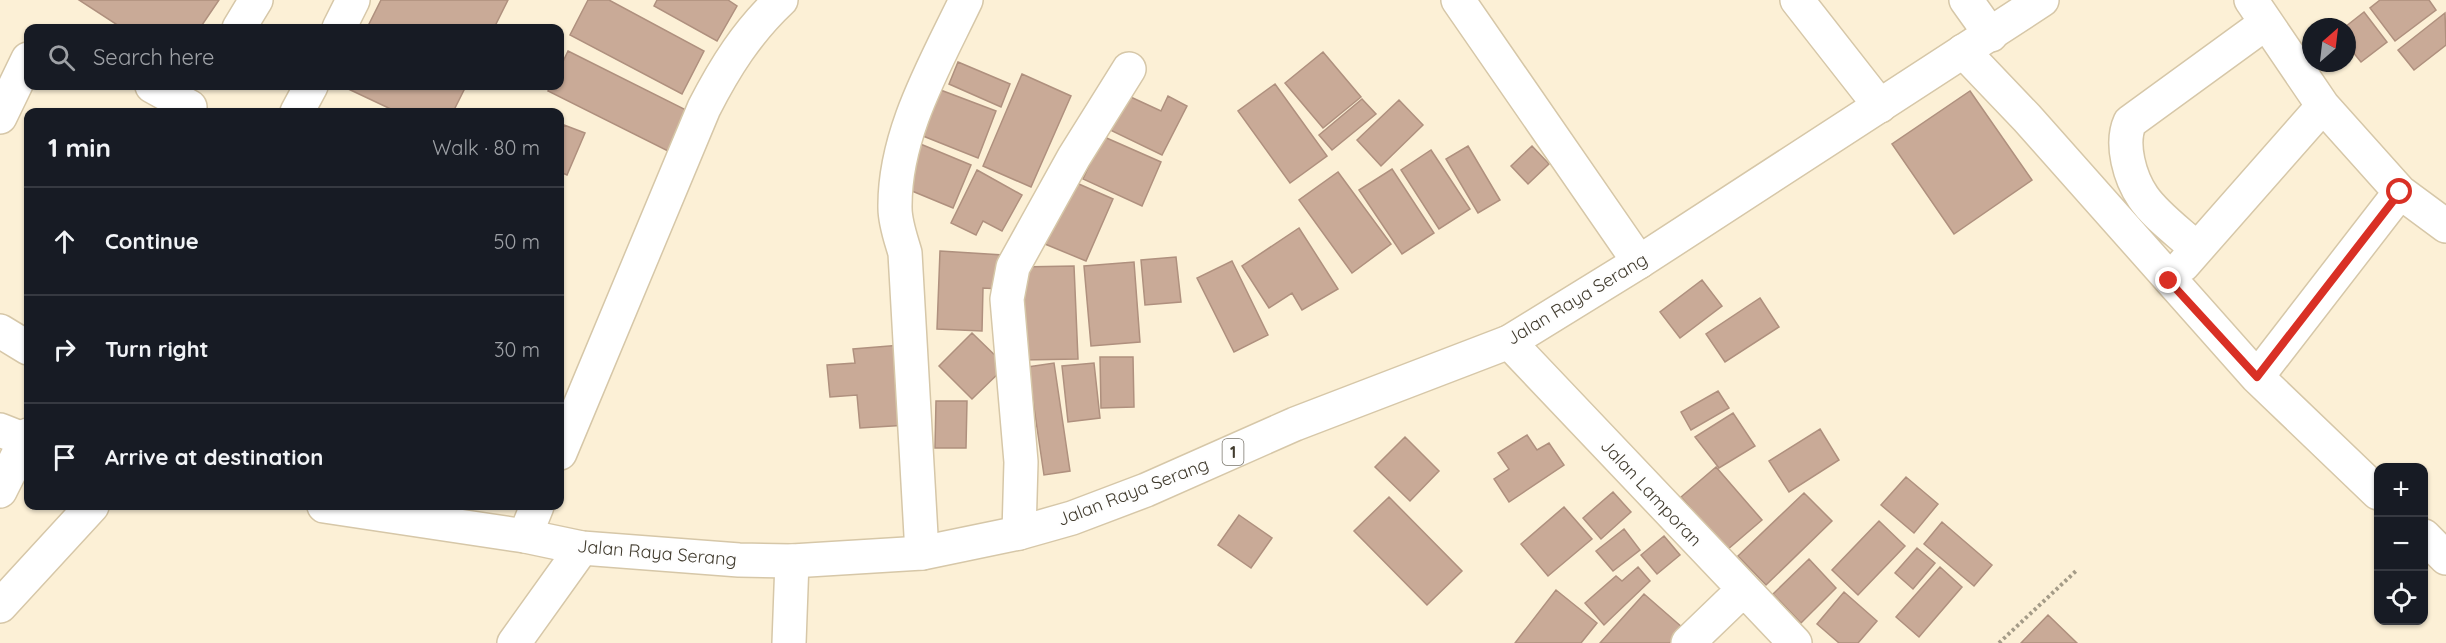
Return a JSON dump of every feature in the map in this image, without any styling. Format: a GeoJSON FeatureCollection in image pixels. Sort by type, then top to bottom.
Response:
{"type":"FeatureCollection","features":[{"type":"Feature","properties":{"kind":"main road"},"geometry":{"type":"LineString","coordinates":[[241,24],[256,0]]}},
{"type":"Feature","properties":{"kind":"main road"},"geometry":{"type":"LineString","coordinates":[[341,24],[353,0]]}},
{"type":"Feature","properties":{"kind":"main road"},"geometry":{"type":"LineString","coordinates":[[564,443],[704,108],[727,62],[759,20],[781,0]]}},
{"type":"Feature","properties":{"kind":"main road"},"geometry":{"type":"LineString","coordinates":[[922,553],[905,253],[895,210],[897,169],[904,140],[928,81],[966,0]]}},
{"type":"Feature","properties":{"kind":"main road"},"geometry":{"type":"LineString","coordinates":[[1458,0],[1639,262]]}},
{"type":"Feature","properties":{"kind":"main road"},"geometry":{"type":"LineString","coordinates":[[1797,0],[1880,106]]}},
{"type":"Feature","properties":{"kind":"main road"},"geometry":{"type":"LineString","coordinates":[[1966,0],[1991,35]]}},
{"type":"Feature","properties":{"kind":"main road","name":"Jalan Raya Serang"},"geometry":{"type":"LineString","coordinates":[[351,510],[525,536],[582,548],[739,560],[792,561],[922,553],[1019,533],[1072,518],[1146,490],[1295,424],[1509,342],[1639,262],[2042,0]]}},
{"type":"Feature","properties":{"kind":"main road"},"geometry":{"type":"LineString","coordinates":[[2197,249],[2144,199],[2132,176],[2125,132],[2130,122],[2258,11],[2323,106],[2400,192],[2446,226]]}},
{"type":"Feature","properties":{"kind":"main road"},"geometry":{"type":"LineString","coordinates":[[1963,51],[2027,118],[2169,281],[2257,377],[2374,488]]}},
{"type":"Feature","properties":{"kind":"main road"},"geometry":{"type":"LineString","coordinates":[[0,117],[24,67]]}},
{"type":"Feature","properties":{"kind":"main road"},"geometry":{"type":"LineString","coordinates":[[1019,533],[1021,462],[1007,298],[1013,267],[1074,157],[1129,69]]}},
{"type":"Feature","properties":{"kind":"main road"},"geometry":{"type":"LineString","coordinates":[[162,90],[194,102]]}},
{"type":"Feature","properties":{"kind":"main road"},"geometry":{"type":"LineString","coordinates":[[299,108],[309,90]]}},
{"type":"Feature","properties":{"kind":"main road"},"geometry":{"type":"LineString","coordinates":[[2169,281],[2323,106]]}},
{"type":"Feature","properties":{"kind":"main road"},"geometry":{"type":"LineString","coordinates":[[2257,377],[2400,192]]}},
{"type":"Feature","properties":{"kind":"main road"},"geometry":{"type":"LineString","coordinates":[[0,331],[24,346]]}},
{"type":"Feature","properties":{"kind":"main road","name":"Jalan Lamporan"},"geometry":{"type":"LineString","coordinates":[[1509,342],[1795,643]]}},
{"type":"Feature","properties":{"kind":"main road"},"geometry":{"type":"LineString","coordinates":[[0,491],[21,437]]}},
{"type":"Feature","properties":{"kind":"main road"},"geometry":{"type":"LineString","coordinates":[[0,606],[88,510]]}},
{"type":"Feature","properties":{"kind":"main road"},"geometry":{"type":"LineString","coordinates":[[525,536],[535,510]]}},
{"type":"Feature","properties":{"kind":"main road"},"geometry":{"type":"LineString","coordinates":[[2428,540],[2446,558]]}},
{"type":"Feature","properties":{"kind":"main road"},"geometry":{"type":"LineString","coordinates":[[514,643],[582,548]]}},
{"type":"Feature","properties":{"kind":"main road"},"geometry":{"type":"LineString","coordinates":[[789,643],[792,561]]}},
{"type":"Feature","properties":{"kind":"main road"},"geometry":{"type":"LineString","coordinates":[[1688,643],[1743,590]]}},
{"type":"Feature","properties":{"kind":"path"},"geometry":{"type":"LineString","coordinates":[[1999,643],[2076,571]]}},
{"type":"Feature","properties":{"kind":"building"},"geometry":{"type":"Polygon","coordinates":[[[79,0],[219,0],[203,24],[116,24],[79,0]]]}},
{"type":"Feature","properties":{"kind":"building"},"geometry":{"type":"Polygon","coordinates":[[[381,0],[508,0],[496,24],[369,24],[381,0]]]}},
{"type":"Feature","properties":{"kind":"building"},"geometry":{"type":"Polygon","coordinates":[[[588,0],[609,0],[704,51],[682,94],[570,35],[588,0]]]}},
{"type":"Feature","properties":{"kind":"building"},"geometry":{"type":"Polygon","coordinates":[[[657,0],[728,0],[737,6],[717,41],[654,6],[657,0]]]}},
{"type":"Feature","properties":{"kind":"building"},"geometry":{"type":"Polygon","coordinates":[[[2380,0],[2429,0],[2436,10],[2395,41],[2370,8],[2380,0]]]}},
{"type":"Feature","properties":{"kind":"building"},"geometry":{"type":"Polygon","coordinates":[[[2364,12],[2387,42],[2361,62],[2356,56],[2356,18],[2364,12]]]}},
{"type":"Feature","properties":{"kind":"building"},"geometry":{"type":"Polygon","coordinates":[[[2445,13],[2446,45],[2414,70],[2398,50],[2445,13]]]}},
{"type":"Feature","properties":{"kind":"building"},"geometry":{"type":"Polygon","coordinates":[[[568,51],[696,115],[676,155],[548,91],[564,90],[564,60],[568,51]]]}},
{"type":"Feature","properties":{"kind":"building"},"geometry":{"type":"Polygon","coordinates":[[[1323,52],[1361,97],[1323,128],[1285,83],[1323,52]]]}},
{"type":"Feature","properties":{"kind":"building"},"geometry":{"type":"Polygon","coordinates":[[[958,62],[1010,84],[1001,107],[949,84],[958,62]]]}},
{"type":"Feature","properties":{"kind":"building"},"geometry":{"type":"Polygon","coordinates":[[[1022,74],[1071,96],[1031,187],[983,166],[1022,74]]]}},
{"type":"Feature","properties":{"kind":"building"},"geometry":{"type":"Polygon","coordinates":[[[1275,84],[1327,156],[1290,183],[1238,111],[1275,84]]]}},
{"type":"Feature","properties":{"kind":"building"},"geometry":{"type":"Polygon","coordinates":[[[930,86],[996,111],[978,158],[913,132],[930,86]]]}},
{"type":"Feature","properties":{"kind":"building"},"geometry":{"type":"Polygon","coordinates":[[[350,90],[464,90],[455,108],[389,108],[350,90]]]}},
{"type":"Feature","properties":{"kind":"building"},"geometry":{"type":"Polygon","coordinates":[[[1970,91],[2032,180],[1954,234],[1892,144],[1970,91]]]}},
{"type":"Feature","properties":{"kind":"building"},"geometry":{"type":"Polygon","coordinates":[[[1122,93],[1161,111],[1168,96],[1187,106],[1162,155],[1106,128],[1122,93]]]}},
{"type":"Feature","properties":{"kind":"building"},"geometry":{"type":"Polygon","coordinates":[[[1362,99],[1376,114],[1332,150],[1319,135],[1362,99]]]}},
{"type":"Feature","properties":{"kind":"building"},"geometry":{"type":"Polygon","coordinates":[[[1399,100],[1423,125],[1381,166],[1357,140],[1399,100]]]}},
{"type":"Feature","properties":{"kind":"building"},"geometry":{"type":"Polygon","coordinates":[[[564,125],[585,133],[567,175],[564,174],[564,125]]]}},
{"type":"Feature","properties":{"kind":"building"},"geometry":{"type":"Polygon","coordinates":[[[1102,136],[1161,162],[1142,206],[1083,179],[1102,136]]]}},
{"type":"Feature","properties":{"kind":"building"},"geometry":{"type":"Polygon","coordinates":[[[918,143],[971,165],[953,208],[900,186],[918,143]]]}},
{"type":"Feature","properties":{"kind":"building"},"geometry":{"type":"Polygon","coordinates":[[[1468,146],[1500,200],[1478,213],[1446,159],[1468,146]]]}},
{"type":"Feature","properties":{"kind":"building"},"geometry":{"type":"Polygon","coordinates":[[[1532,146],[1549,164],[1528,184],[1511,166],[1532,146]]]}},
{"type":"Feature","properties":{"kind":"building"},"geometry":{"type":"Polygon","coordinates":[[[1431,150],[1470,209],[1439,229],[1401,170],[1431,150]]]}},
{"type":"Feature","properties":{"kind":"building"},"geometry":{"type":"Polygon","coordinates":[[[1392,169],[1434,233],[1402,254],[1359,190],[1392,169]]]}},
{"type":"Feature","properties":{"kind":"building"},"geometry":{"type":"Polygon","coordinates":[[[977,170],[1022,195],[1002,231],[983,221],[976,235],[951,223],[977,170]]]}},
{"type":"Feature","properties":{"kind":"building"},"geometry":{"type":"Polygon","coordinates":[[[1338,172],[1391,244],[1352,273],[1299,200],[1338,172]]]}},
{"type":"Feature","properties":{"kind":"building"},"geometry":{"type":"Polygon","coordinates":[[[1072,181],[1113,199],[1086,261],[1045,244],[1072,181]]]}},
{"type":"Feature","properties":{"kind":"building"},"geometry":{"type":"Polygon","coordinates":[[[1299,228],[1338,289],[1302,310],[1292,293],[1269,308],[1242,266],[1299,228]]]}},
{"type":"Feature","properties":{"kind":"building"},"geometry":{"type":"Polygon","coordinates":[[[940,251],[1003,255],[1000,289],[983,288],[982,331],[937,329],[940,251]]]}},
{"type":"Feature","properties":{"kind":"building"},"geometry":{"type":"Polygon","coordinates":[[[1176,257],[1181,302],[1145,305],[1141,260],[1176,257]]]}},
{"type":"Feature","properties":{"kind":"building"},"geometry":{"type":"Polygon","coordinates":[[[1232,261],[1268,335],[1234,352],[1197,278],[1232,261]]]}},
{"type":"Feature","properties":{"kind":"building"},"geometry":{"type":"Polygon","coordinates":[[[1134,262],[1140,342],[1091,346],[1084,266],[1134,262]]]}},
{"type":"Feature","properties":{"kind":"building"},"geometry":{"type":"Polygon","coordinates":[[[1074,266],[1078,359],[1022,360],[1019,267],[1074,266]]]}},
{"type":"Feature","properties":{"kind":"building"},"geometry":{"type":"Polygon","coordinates":[[[1702,280],[1722,306],[1680,338],[1660,312],[1702,280]]]}},
{"type":"Feature","properties":{"kind":"building"},"geometry":{"type":"Polygon","coordinates":[[[1760,298],[1779,327],[1725,362],[1706,334],[1760,298]]]}},
{"type":"Feature","properties":{"kind":"building"},"geometry":{"type":"Polygon","coordinates":[[[972,333],[1006,366],[972,399],[939,366],[972,333]]]}},
{"type":"Feature","properties":{"kind":"building"},"geometry":{"type":"Polygon","coordinates":[[[901,345],[908,425],[860,428],[857,395],[830,397],[827,365],[855,363],[853,349],[901,345]]]}},
{"type":"Feature","properties":{"kind":"building"},"geometry":{"type":"Polygon","coordinates":[[[1100,357],[1133,357],[1134,407],[1101,408],[1100,357]]]}},
{"type":"Feature","properties":{"kind":"building"},"geometry":{"type":"Polygon","coordinates":[[[1054,363],[1070,471],[1044,475],[1028,367],[1054,363]]]}},
{"type":"Feature","properties":{"kind":"building"},"geometry":{"type":"Polygon","coordinates":[[[1094,363],[1100,418],[1068,422],[1062,366],[1094,363]]]}},
{"type":"Feature","properties":{"kind":"building"},"geometry":{"type":"Polygon","coordinates":[[[1718,391],[1729,408],[1691,430],[1681,412],[1718,391]]]}},
{"type":"Feature","properties":{"kind":"building"},"geometry":{"type":"Polygon","coordinates":[[[936,401],[967,401],[966,448],[935,448],[936,401]]]}},
{"type":"Feature","properties":{"kind":"building"},"geometry":{"type":"Polygon","coordinates":[[[1733,413],[1755,446],[1719,468],[1695,437],[1733,413]]]}},
{"type":"Feature","properties":{"kind":"building"},"geometry":{"type":"Polygon","coordinates":[[[1820,429],[1839,460],[1789,492],[1769,461],[1820,429]]]}},
{"type":"Feature","properties":{"kind":"building"},"geometry":{"type":"Polygon","coordinates":[[[1527,435],[1537,450],[1549,443],[1564,465],[1509,502],[1494,479],[1509,469],[1498,453],[1527,435]]]}},
{"type":"Feature","properties":{"kind":"building"},"geometry":{"type":"Polygon","coordinates":[[[1405,437],[1439,471],[1410,501],[1375,467],[1405,437]]]}},
{"type":"Feature","properties":{"kind":"building"},"geometry":{"type":"Polygon","coordinates":[[[1716,467],[1762,520],[1727,550],[1681,497],[1716,467]]]}},
{"type":"Feature","properties":{"kind":"building"},"geometry":{"type":"Polygon","coordinates":[[[1906,477],[1938,504],[1914,533],[1881,505],[1906,477]]]}},
{"type":"Feature","properties":{"kind":"building"},"geometry":{"type":"Polygon","coordinates":[[[1613,492],[1631,512],[1601,539],[1583,518],[1613,492]]]}},
{"type":"Feature","properties":{"kind":"building"},"geometry":{"type":"Polygon","coordinates":[[[1804,493],[1832,521],[1766,585],[1738,556],[1804,493]]]}},
{"type":"Feature","properties":{"kind":"building"},"geometry":{"type":"Polygon","coordinates":[[[1389,497],[1462,571],[1427,605],[1354,531],[1389,497]]]}},
{"type":"Feature","properties":{"kind":"building"},"geometry":{"type":"Polygon","coordinates":[[[1564,507],[1592,539],[1548,576],[1521,544],[1564,507]]]}},
{"type":"Feature","properties":{"kind":"building"},"geometry":{"type":"Polygon","coordinates":[[[1239,515],[1272,538],[1251,568],[1218,545],[1239,515]]]}},
{"type":"Feature","properties":{"kind":"building"},"geometry":{"type":"Polygon","coordinates":[[[1879,521],[1905,546],[1858,595],[1832,570],[1879,521]]]}},
{"type":"Feature","properties":{"kind":"building"},"geometry":{"type":"Polygon","coordinates":[[[1942,522],[1992,565],[1974,586],[1924,544],[1942,522]]]}},
{"type":"Feature","properties":{"kind":"building"},"geometry":{"type":"Polygon","coordinates":[[[1624,529],[1640,550],[1613,571],[1596,551],[1624,529]]]}},
{"type":"Feature","properties":{"kind":"building"},"geometry":{"type":"Polygon","coordinates":[[[1664,536],[1680,555],[1657,574],[1641,555],[1664,536]]]}},
{"type":"Feature","properties":{"kind":"building"},"geometry":{"type":"Polygon","coordinates":[[[1917,548],[1935,563],[1913,589],[1895,573],[1917,548]]]}},
{"type":"Feature","properties":{"kind":"building"},"geometry":{"type":"Polygon","coordinates":[[[1809,559],[1836,588],[1801,623],[1773,594],[1809,559]]]}},
{"type":"Feature","properties":{"kind":"building"},"geometry":{"type":"Polygon","coordinates":[[[1638,567],[1650,581],[1604,625],[1585,603],[1616,576],[1622,581],[1638,567]]]}},
{"type":"Feature","properties":{"kind":"building"},"geometry":{"type":"Polygon","coordinates":[[[1940,567],[1962,587],[1919,637],[1896,617],[1940,567]]]}},
{"type":"Feature","properties":{"kind":"building"},"geometry":{"type":"Polygon","coordinates":[[[1556,590],[1597,623],[1581,643],[1515,643],[1556,590]]]}},
{"type":"Feature","properties":{"kind":"building"},"geometry":{"type":"Polygon","coordinates":[[[1844,592],[1877,621],[1858,643],[1839,643],[1817,624],[1844,592]]]}},
{"type":"Feature","properties":{"kind":"building"},"geometry":{"type":"Polygon","coordinates":[[[1644,594],[1683,628],[1670,643],[1600,643],[1644,594]]]}},
{"type":"Feature","properties":{"kind":"building"},"geometry":{"type":"Polygon","coordinates":[[[2048,615],[2077,643],[2021,643],[2048,615]]]}},
{"type":"Feature","properties":{"kind":"route"},"geometry":{"type":"LineString","coordinates":[[2169,281],[2257,377],[2400,192]]}}]}
